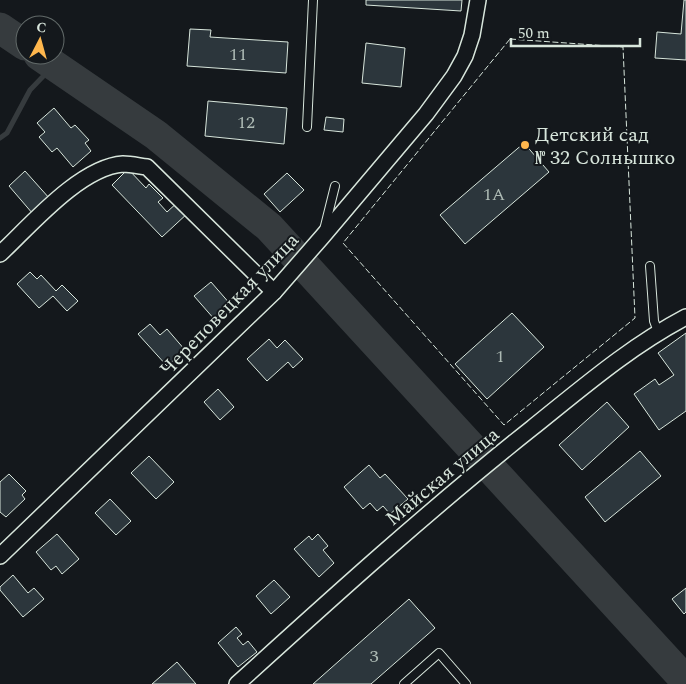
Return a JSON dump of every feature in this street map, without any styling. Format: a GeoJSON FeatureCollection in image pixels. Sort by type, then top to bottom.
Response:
{"type":"FeatureCollection","features":[{"type":"Feature","properties":{"kind":"street","name":"Череповецкая улица"},"geometry":{"type":"LineString","coordinates":[[0,556],[274,292],[322,237],[426,114],[454,76],[472,34],[478,0]]}},
{"type":"Feature","properties":{"kind":"street"},"geometry":{"type":"LineString","coordinates":[[0,254],[73,185],[97,171],[123,164],[146,167],[274,292]]}},
{"type":"Feature","properties":{"kind":"street","name":"Майская улица"},"geometry":{"type":"LineString","coordinates":[[237,684],[367,566],[466,481],[625,354],[658,332],[686,317]]}},
{"type":"Feature","properties":{"kind":"lane"},"geometry":{"type":"LineString","coordinates":[[307,128],[313,0]]}},
{"type":"Feature","properties":{"kind":"lane"},"geometry":{"type":"LineString","coordinates":[[322,237],[335,186]]}},
{"type":"Feature","properties":{"kind":"lane"},"geometry":{"type":"LineString","coordinates":[[650,266],[654,321],[658,332]]}},
{"type":"Feature","properties":{"kind":"lane"},"geometry":{"type":"LineString","coordinates":[[404,684],[439,653],[466,684]]}},
{"type":"Feature","properties":{"kind":"building"},"geometry":{"type":"Polygon","coordinates":[[[366,0],[462,0],[461,11],[366,5],[366,0]]]}},
{"type":"Feature","properties":{"kind":"building"},"geometry":{"type":"Polygon","coordinates":[[[684,0],[686,0],[686,60],[655,58],[657,32],[681,34],[684,0]]]}},
{"type":"Feature","properties":{"kind":"building"},"geometry":{"type":"Polygon","coordinates":[[[190,29],[211,30],[210,37],[288,42],[286,73],[187,66],[190,29]]]}},
{"type":"Feature","properties":{"kind":"building"},"geometry":{"type":"Polygon","coordinates":[[[366,43],[405,48],[401,87],[362,83],[366,43]]]}},
{"type":"Feature","properties":{"kind":"building"},"geometry":{"type":"Polygon","coordinates":[[[208,101],[287,108],[284,144],[205,136],[208,101]]]}},
{"type":"Feature","properties":{"kind":"building"},"geometry":{"type":"Polygon","coordinates":[[[54,108],[71,128],[75,125],[89,140],[85,143],[91,151],[73,167],[57,148],[52,152],[39,137],[45,132],[37,123],[54,108]]]}},
{"type":"Feature","properties":{"kind":"building"},"geometry":{"type":"Polygon","coordinates":[[[326,117],[344,119],[343,132],[324,130],[326,117]]]}},
{"type":"Feature","properties":{"kind":"building"},"geometry":{"type":"Polygon","coordinates":[[[524,143],[549,172],[465,244],[440,215],[524,143]]]}},
{"type":"Feature","properties":{"kind":"building"},"geometry":{"type":"Polygon","coordinates":[[[128,169],[146,188],[149,184],[163,198],[158,202],[167,212],[179,201],[189,212],[162,237],[112,185],[128,169]]]}},
{"type":"Feature","properties":{"kind":"building"},"geometry":{"type":"Polygon","coordinates":[[[25,171],[50,199],[33,214],[9,186],[25,171]]]}},
{"type":"Feature","properties":{"kind":"building"},"geometry":{"type":"Polygon","coordinates":[[[287,173],[304,190],[280,212],[264,194],[287,173]]]}},
{"type":"Feature","properties":{"kind":"building"},"geometry":{"type":"Polygon","coordinates":[[[30,272],[37,279],[41,275],[56,291],[62,285],[78,301],[67,311],[53,296],[39,308],[17,284],[30,272]]]}},
{"type":"Feature","properties":{"kind":"building"},"geometry":{"type":"Polygon","coordinates":[[[211,282],[231,305],[215,320],[194,296],[211,282]]]}},
{"type":"Feature","properties":{"kind":"building"},"geometry":{"type":"Polygon","coordinates":[[[512,313],[544,347],[487,399],[455,364],[512,313]]]}},
{"type":"Feature","properties":{"kind":"building"},"geometry":{"type":"Polygon","coordinates":[[[150,324],[160,335],[167,329],[185,350],[167,366],[138,334],[150,324]]]}},
{"type":"Feature","properties":{"kind":"building"},"geometry":{"type":"Polygon","coordinates":[[[686,333],[686,411],[659,430],[634,394],[655,379],[659,385],[674,375],[658,353],[686,333]]]}},
{"type":"Feature","properties":{"kind":"building"},"geometry":{"type":"Polygon","coordinates":[[[269,339],[277,348],[285,340],[303,359],[293,368],[288,362],[267,381],[247,359],[269,339]]]}},
{"type":"Feature","properties":{"kind":"building"},"geometry":{"type":"Polygon","coordinates":[[[218,389],[234,407],[220,420],[204,402],[218,389]]]}},
{"type":"Feature","properties":{"kind":"building"},"geometry":{"type":"Polygon","coordinates":[[[607,402],[629,427],[582,470],[559,445],[607,402]]]}},
{"type":"Feature","properties":{"kind":"building"},"geometry":{"type":"Polygon","coordinates":[[[640,451],[661,476],[605,522],[585,497],[640,451]]]}},
{"type":"Feature","properties":{"kind":"building"},"geometry":{"type":"Polygon","coordinates":[[[149,456],[174,482],[156,499],[131,473],[149,456]]]}},
{"type":"Feature","properties":{"kind":"building"},"geometry":{"type":"Polygon","coordinates":[[[369,465],[380,478],[385,474],[408,499],[390,514],[383,506],[377,511],[370,503],[363,509],[344,487],[369,465]]]}},
{"type":"Feature","properties":{"kind":"building"},"geometry":{"type":"Polygon","coordinates":[[[9,474],[26,491],[22,495],[25,499],[6,517],[0,512],[0,482],[9,474]]]}},
{"type":"Feature","properties":{"kind":"building"},"geometry":{"type":"Polygon","coordinates":[[[110,499],[131,521],[116,535],[95,513],[110,499]]]}},
{"type":"Feature","properties":{"kind":"building"},"geometry":{"type":"Polygon","coordinates":[[[57,534],[79,559],[62,574],[56,566],[51,570],[36,552],[57,534]]]}},
{"type":"Feature","properties":{"kind":"building"},"geometry":{"type":"Polygon","coordinates":[[[318,534],[328,546],[323,550],[334,563],[319,577],[294,549],[309,536],[312,540],[318,534]]]}},
{"type":"Feature","properties":{"kind":"building"},"geometry":{"type":"Polygon","coordinates":[[[13,575],[28,593],[34,588],[44,599],[23,617],[0,590],[0,587],[13,575]]]}},
{"type":"Feature","properties":{"kind":"building"},"geometry":{"type":"Polygon","coordinates":[[[274,580],[290,597],[271,614],[256,596],[274,580]]]}},
{"type":"Feature","properties":{"kind":"building"},"geometry":{"type":"Polygon","coordinates":[[[686,588],[686,612],[684,614],[672,599],[686,588]]]}},
{"type":"Feature","properties":{"kind":"building"},"geometry":{"type":"Polygon","coordinates":[[[409,599],[435,628],[371,684],[313,684],[409,599]]]}},
{"type":"Feature","properties":{"kind":"building"},"geometry":{"type":"Polygon","coordinates":[[[236,627],[242,634],[237,638],[243,645],[248,641],[257,652],[238,667],[218,643],[236,627]]]}},
{"type":"Feature","properties":{"kind":"building"},"geometry":{"type":"Polygon","coordinates":[[[177,662],[196,684],[152,684],[177,662]]]}},
{"type":"Feature","properties":{"kind":"waterway"},"geometry":{"type":"LineString","coordinates":[[0,28],[15,38]]}},
{"type":"Feature","properties":{"kind":"waterway"},"geometry":{"type":"LineString","coordinates":[[0,138],[7,133],[30,90],[54,65]]}},
{"type":"Feature","properties":{"kind":"waterway"},"geometry":{"type":"LineString","coordinates":[[54,65],[156,135],[269,227],[686,681]]}},
{"type":"Feature","properties":{"kind":"fence"},"geometry":{"type":"LineString","coordinates":[[510,39],[623,47],[635,318],[504,425],[343,243],[510,39]]}},
{"type":"Feature","properties":{"kind":"place","name":"Детский сад № 32 Солнышко"},"geometry":{"type":"Point","coordinates":[525,145]}}]}
